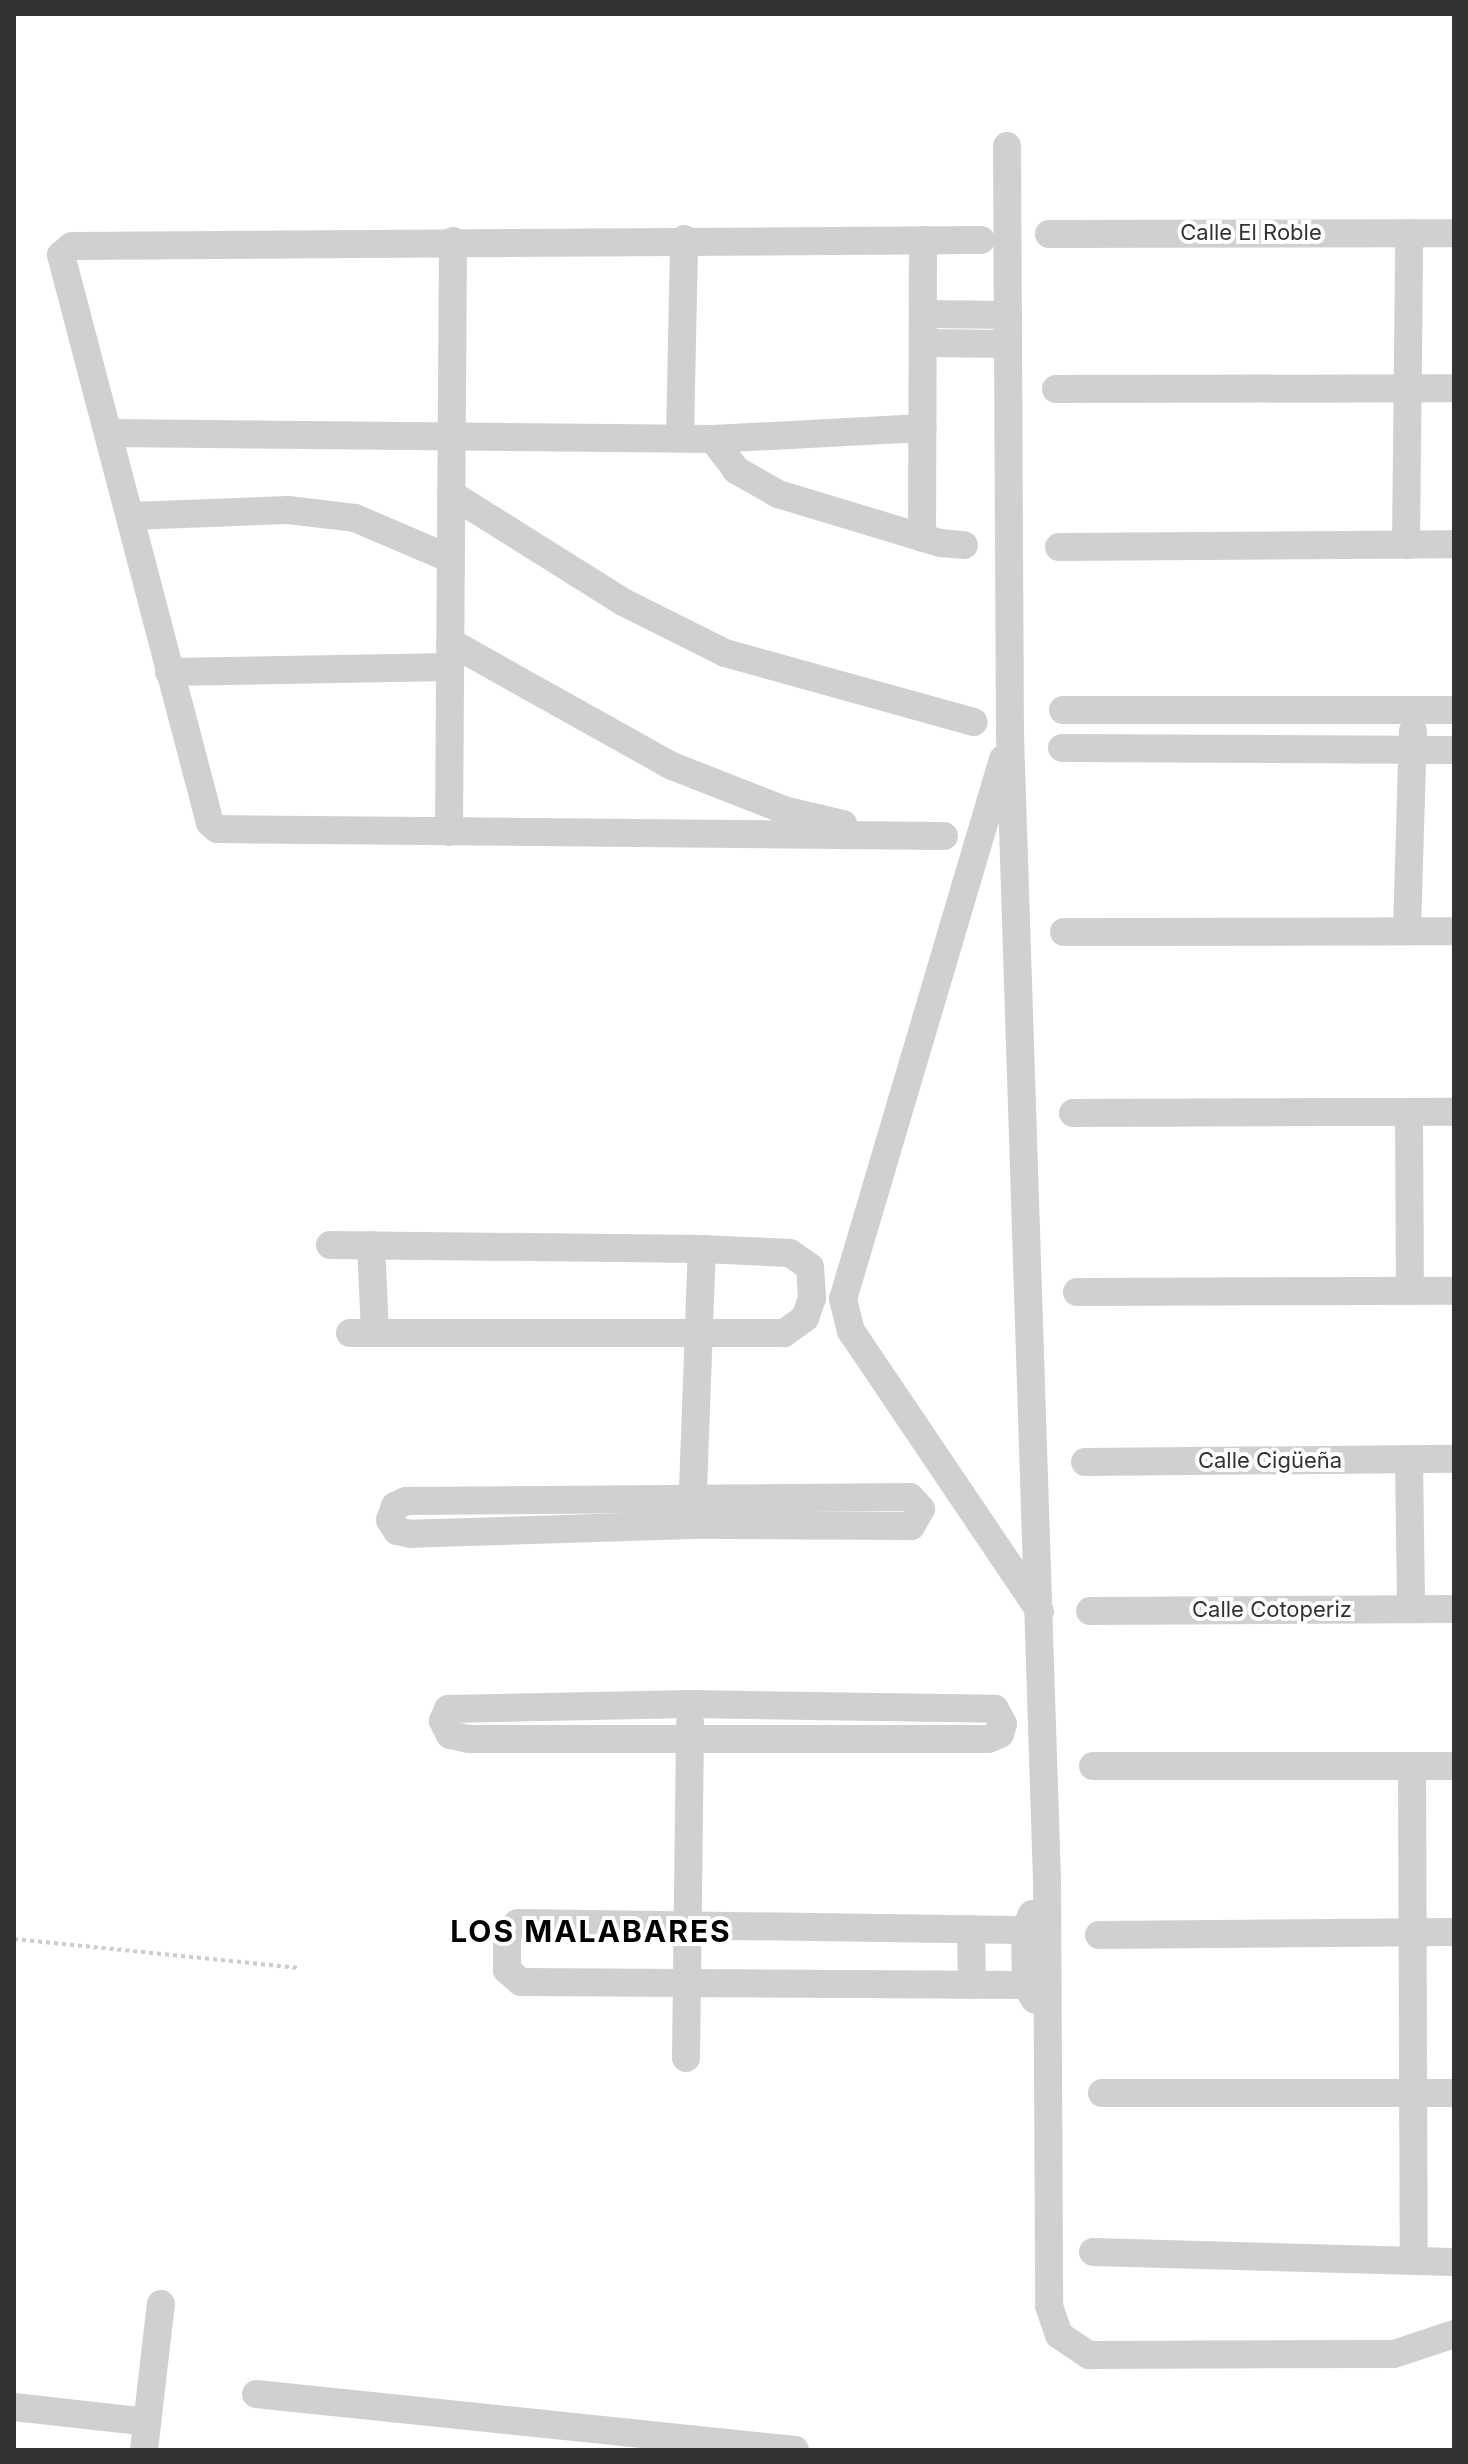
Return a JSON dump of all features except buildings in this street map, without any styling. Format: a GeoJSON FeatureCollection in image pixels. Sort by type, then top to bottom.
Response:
{"type":"FeatureCollection","features":[{"type":"Feature","properties":{"kind":"street"},"geometry":{"type":"LineString","coordinates":[[1007,146],[1010,735],[1047,1880],[1049,2306],[1059,2335],[1089,2355],[1394,2354],[1454,2334]]}},
{"type":"Feature","properties":{"kind":"street"},"geometry":{"type":"LineString","coordinates":[[1406,545],[1409,233]]}},
{"type":"Feature","properties":{"kind":"street","name":"Calle El Roble"},"geometry":{"type":"LineString","coordinates":[[1049,234],[1454,233]]}},
{"type":"Feature","properties":{"kind":"street"},"geometry":{"type":"LineString","coordinates":[[680,438],[684,239]]}},
{"type":"Feature","properties":{"kind":"street"},"geometry":{"type":"LineString","coordinates":[[922,538],[923,240]]}},
{"type":"Feature","properties":{"kind":"street"},"geometry":{"type":"LineString","coordinates":[[944,836],[217,829],[210,823],[61,255],[66,248],[453,241],[981,240]]}},
{"type":"Feature","properties":{"kind":"street"},"geometry":{"type":"LineString","coordinates":[[449,832],[453,241]]}},
{"type":"Feature","properties":{"kind":"street"},"geometry":{"type":"LineString","coordinates":[[924,314],[1008,315]]}},
{"type":"Feature","properties":{"kind":"street"},"geometry":{"type":"LineString","coordinates":[[925,343],[1008,344]]}},
{"type":"Feature","properties":{"kind":"street"},"geometry":{"type":"LineString","coordinates":[[1056,389],[1454,388]]}},
{"type":"Feature","properties":{"kind":"street"},"geometry":{"type":"LineString","coordinates":[[110,433],[713,439],[923,428]]}},
{"type":"Feature","properties":{"kind":"street"},"geometry":{"type":"LineString","coordinates":[[713,439],[736,470],[778,494],[922,538],[964,545]]}},
{"type":"Feature","properties":{"kind":"street"},"geometry":{"type":"LineString","coordinates":[[451,494],[623,602],[725,653],[974,722]]}},
{"type":"Feature","properties":{"kind":"street"},"geometry":{"type":"LineString","coordinates":[[131,516],[288,510],[355,518],[451,559]]}},
{"type":"Feature","properties":{"kind":"street"},"geometry":{"type":"LineString","coordinates":[[1059,547],[1454,544]]}},
{"type":"Feature","properties":{"kind":"street"},"geometry":{"type":"LineString","coordinates":[[169,672],[450,654],[672,766],[784,810],[893,836]]}},
{"type":"Feature","properties":{"kind":"street"},"geometry":{"type":"LineString","coordinates":[[1063,710],[1454,710]]}},
{"type":"Feature","properties":{"kind":"street"},"geometry":{"type":"LineString","coordinates":[[1407,931],[1413,710]]}},
{"type":"Feature","properties":{"kind":"street"},"geometry":{"type":"LineString","coordinates":[[1010,735],[843,1299],[851,1331],[1040,1612]]}},
{"type":"Feature","properties":{"kind":"street"},"geometry":{"type":"LineString","coordinates":[[1062,748],[1454,750]]}},
{"type":"Feature","properties":{"kind":"street"},"geometry":{"type":"LineString","coordinates":[[1064,932],[1454,931]]}},
{"type":"Feature","properties":{"kind":"street"},"geometry":{"type":"LineString","coordinates":[[1409,1112],[1410,1291]]}},
{"type":"Feature","properties":{"kind":"street"},"geometry":{"type":"LineString","coordinates":[[1073,1113],[1454,1112]]}},
{"type":"Feature","properties":{"kind":"street"},"geometry":{"type":"LineString","coordinates":[[330,1245],[371,1245],[702,1249],[790,1253],[810,1267],[812,1296],[805,1318],[784,1333],[362,1333],[371,1245]]}},
{"type":"Feature","properties":{"kind":"street"},"geometry":{"type":"LineString","coordinates":[[692,1512],[702,1249]]}},
{"type":"Feature","properties":{"kind":"street"},"geometry":{"type":"LineString","coordinates":[[1077,1292],[1454,1291]]}},
{"type":"Feature","properties":{"kind":"street"},"geometry":{"type":"LineString","coordinates":[[812,1296],[843,1299]]}},
{"type":"Feature","properties":{"kind":"street"},"geometry":{"type":"LineString","coordinates":[[1409,1459],[1411,1609]]}},
{"type":"Feature","properties":{"kind":"street","name":"Calle Cigüeña"},"geometry":{"type":"LineString","coordinates":[[1085,1462],[1454,1459]]}},
{"type":"Feature","properties":{"kind":"street"},"geometry":{"type":"LineString","coordinates":[[692,1512],[406,1501],[395,1506],[390,1520],[397,1531],[411,1534],[692,1512],[910,1497],[921,1509],[911,1526],[692,1512]]}},
{"type":"Feature","properties":{"kind":"street","name":"Calle Cotoperiz"},"geometry":{"type":"LineString","coordinates":[[1090,1611],[1454,1609]]}},
{"type":"Feature","properties":{"kind":"street"},"geometry":{"type":"LineString","coordinates":[[686,2058],[690,1704]]}},
{"type":"Feature","properties":{"kind":"street"},"geometry":{"type":"LineString","coordinates":[[690,1704],[995,1709],[1003,1724],[1000,1734],[988,1739],[469,1739],[450,1735],[443,1721],[448,1709],[690,1704]]}},
{"type":"Feature","properties":{"kind":"street"},"geometry":{"type":"LineString","coordinates":[[1093,1766],[1454,1766]]}},
{"type":"Feature","properties":{"kind":"street"},"geometry":{"type":"LineString","coordinates":[[1412,1766],[1417,2093],[1414,2261]]}},
{"type":"Feature","properties":{"kind":"street"},"geometry":{"type":"LineString","coordinates":[[1047,1880],[1025,1930],[1026,1985],[1050,2025]]}},
{"type":"Feature","properties":{"kind":"street"},"geometry":{"type":"LineString","coordinates":[[1025,1930],[518,1923],[507,1932],[507,1970],[521,1982],[1026,1985]]}},
{"type":"Feature","properties":{"kind":"street"},"geometry":{"type":"LineString","coordinates":[[971,1929],[972,1985]]}},
{"type":"Feature","properties":{"kind":"street"},"geometry":{"type":"LineString","coordinates":[[1099,1935],[1454,1932]]}},
{"type":"Feature","properties":{"kind":"street"},"geometry":{"type":"LineString","coordinates":[[1102,2093],[1454,2093]]}},
{"type":"Feature","properties":{"kind":"street"},"geometry":{"type":"LineString","coordinates":[[1093,2252],[1454,2262]]}},
{"type":"Feature","properties":{"kind":"street"},"geometry":{"type":"LineString","coordinates":[[14,2407],[146,2436],[161,2304]]}},
{"type":"Feature","properties":{"kind":"street"},"geometry":{"type":"LineString","coordinates":[[256,2394],[680,2444],[795,2450]]}},
{"type":"Feature","properties":{"kind":"path"},"geometry":{"type":"LineString","coordinates":[[14,1939],[300,1968]]}},
{"type":"Feature","properties":{"kind":"district","name":"LOS MALABARES"},"geometry":{"type":"Point","coordinates":[591,1931]}}]}
